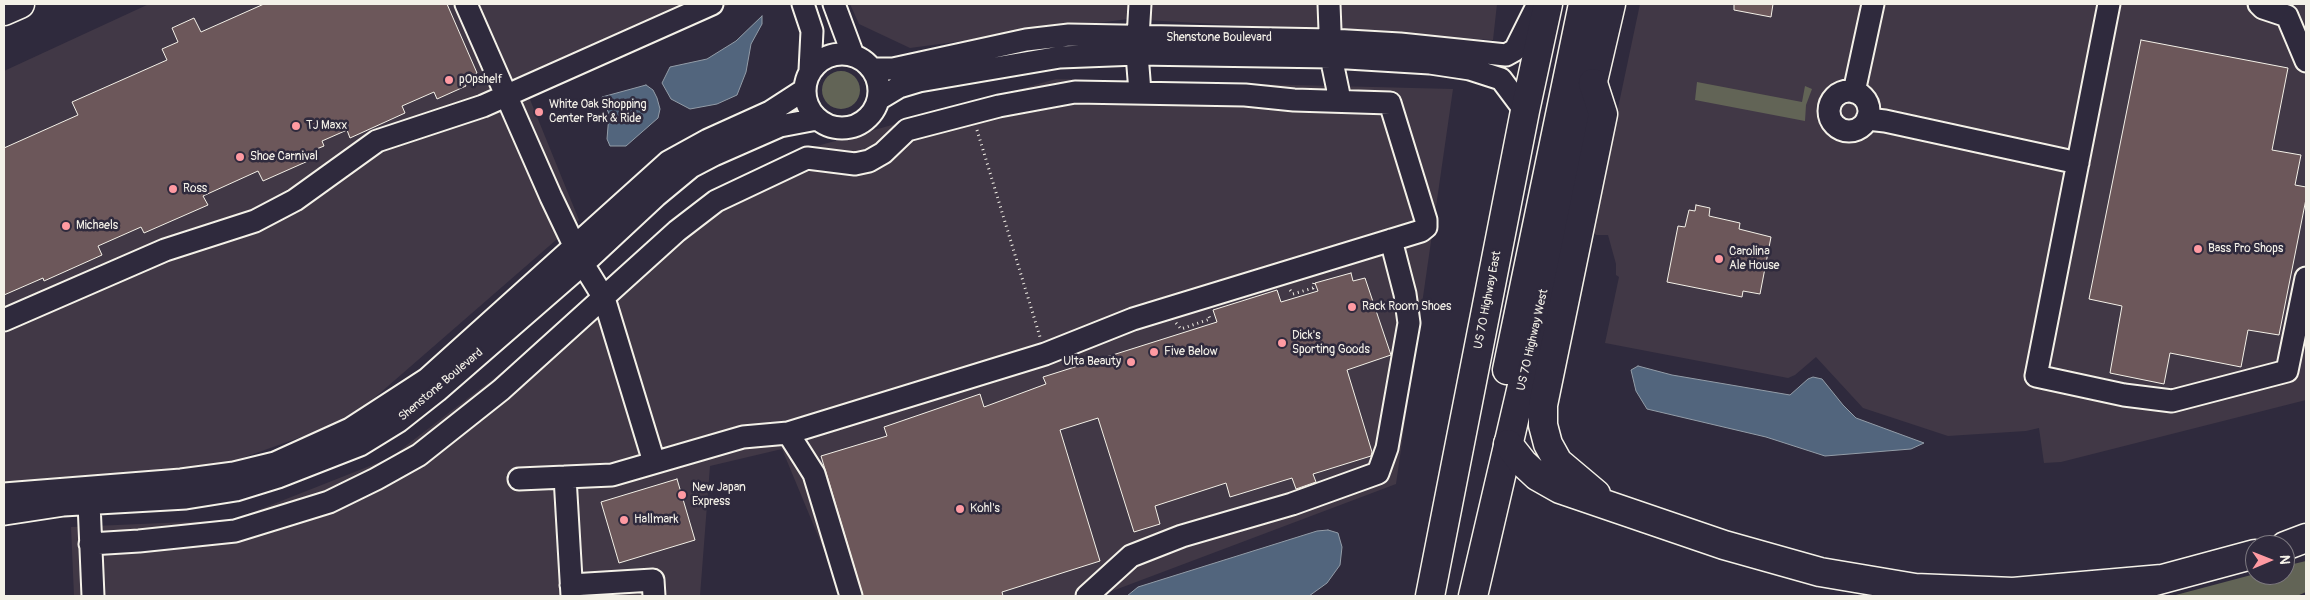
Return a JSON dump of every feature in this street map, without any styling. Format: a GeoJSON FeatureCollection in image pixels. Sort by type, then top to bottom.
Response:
{"type":"FeatureCollection","features":[{"type":"Feature","properties":{"kind":"main road"},"geometry":{"type":"LineString","coordinates":[[4,11],[20,4]]}},
{"type":"Feature","properties":{"kind":"main road","name":"US 70 Highway East"},"geometry":{"type":"LineString","coordinates":[[1430,596],[1525,111],[1548,4]]}},
{"type":"Feature","properties":{"kind":"main road"},"geometry":{"type":"LineString","coordinates":[[1583,4],[1505,380],[1508,444],[1523,463],[1552,485],[1616,509],[1772,560],[1820,572],[1915,588],[2013,592],[2162,579]]}},
{"type":"Feature","properties":{"kind":"main road","name":"US 70 Highway West"},"geometry":{"type":"LineString","coordinates":[[1473,596],[1611,4]]}},
{"type":"Feature","properties":{"kind":"main road"},"geometry":{"type":"LineString","coordinates":[[1593,84],[1603,114],[1543,405],[1544,424],[1548,444],[1558,462],[1572,476],[1616,509]]}},
{"type":"Feature","properties":{"kind":"main road"},"geometry":{"type":"LineString","coordinates":[[2094,596],[2245,557]]}},
{"type":"Feature","properties":{"kind":"street"},"geometry":{"type":"LineString","coordinates":[[466,4],[504,95],[551,197],[580,256],[604,298],[654,462]]}},
{"type":"Feature","properties":{"kind":"street"},"geometry":{"type":"LineString","coordinates":[[4,320],[165,250],[255,221],[295,200],[377,141],[462,114],[712,4]]}},
{"type":"Feature","properties":{"kind":"street"},"geometry":{"type":"LineString","coordinates":[[803,4],[812,31],[807,80],[806,102],[817,119],[832,127],[854,126],[867,118],[880,100],[878,83],[872,69],[863,60],[853,55],[841,53],[828,56],[807,80]]}},
{"type":"Feature","properties":{"kind":"street"},"geometry":{"type":"LineString","coordinates":[[834,4],[853,55]]}},
{"type":"Feature","properties":{"kind":"street"},"geometry":{"type":"LineString","coordinates":[[1140,4],[1137,46],[1140,92]]}},
{"type":"Feature","properties":{"kind":"street"},"geometry":{"type":"LineString","coordinates":[[1330,4],[1331,48],[1340,100]]}},
{"type":"Feature","properties":{"kind":"street","name":"Shenstone Boulevard"},"geometry":{"type":"LineString","coordinates":[[880,100],[899,87],[919,81],[1038,59],[1137,46],[1331,48],[1400,44],[1506,55],[1515,50],[1538,4]]}},
{"type":"Feature","properties":{"kind":"street"},"geometry":{"type":"LineString","coordinates":[[1854,92],[1873,4]]}},
{"type":"Feature","properties":{"kind":"street"},"geometry":{"type":"LineString","coordinates":[[2109,4],[2036,376],[2124,395],[2172,401],[2287,370],[2306,278]]}},
{"type":"Feature","properties":{"kind":"street"},"geometry":{"type":"LineString","coordinates":[[2260,4],[2263,8],[2287,16],[2306,61]]}},
{"type":"Feature","properties":{"kind":"street","name":"Shenstone Boulevard"},"geometry":{"type":"LineString","coordinates":[[872,69],[916,64],[1026,40],[1069,35],[1137,46]]}},
{"type":"Feature","properties":{"kind":"street","name":"Shenstone Boulevard"},"geometry":{"type":"LineString","coordinates":[[1331,48],[1470,69],[1501,79],[1525,111]]}},
{"type":"Feature","properties":{"kind":"street","name":"Shenstone Boulevard"},"geometry":{"type":"LineString","coordinates":[[4,514],[63,505],[186,498],[236,490],[278,477],[360,445],[399,421],[437,391],[580,256],[668,162],[708,140],[770,112],[807,80]]}},
{"type":"Feature","properties":{"kind":"street"},"geometry":{"type":"LineString","coordinates":[[90,544],[235,531],[329,502],[376,479],[419,455],[501,390],[677,231],[716,201],[807,158],[855,164],[869,161],[883,152],[907,130],[999,106],[1075,92],[1140,92],[1390,103],[1426,220],[1426,227],[1421,231],[1133,319],[1045,354],[788,433],[743,437],[612,475],[519,478]]}},
{"type":"Feature","properties":{"kind":"street"},"geometry":{"type":"LineString","coordinates":[[1854,92],[1865,100],[1868,106],[1867,119],[1863,125],[1852,131],[1839,128],[1831,119],[1830,106],[1836,96],[1854,92]]}},
{"type":"Feature","properties":{"kind":"street","name":"Shenstone Boulevard"},"geometry":{"type":"LineString","coordinates":[[4,494],[181,480],[234,473],[275,463],[350,430],[427,379],[691,167],[780,126],[817,119]]}},
{"type":"Feature","properties":{"kind":"street"},"geometry":{"type":"LineString","coordinates":[[1867,119],[1885,120],[2078,162]]}},
{"type":"Feature","properties":{"kind":"street"},"geometry":{"type":"LineString","coordinates":[[1087,596],[1131,556],[1182,536],[1292,504],[1378,473],[1387,448],[1409,323],[1405,294],[1391,240]]}},
{"type":"Feature","properties":{"kind":"street"},"geometry":{"type":"LineString","coordinates":[[788,433],[814,474],[851,596]]}},
{"type":"Feature","properties":{"kind":"street"},"geometry":{"type":"LineString","coordinates":[[565,477],[572,591],[653,580],[654,596]]}},
{"type":"Feature","properties":{"kind":"street"},"geometry":{"type":"LineString","coordinates":[[89,504],[93,596]]}},
{"type":"Feature","properties":{"kind":"path"},"geometry":{"type":"LineString","coordinates":[[976,126],[1045,354]]}},
{"type":"Feature","properties":{"kind":"path"},"geometry":{"type":"LineString","coordinates":[[1287,286],[1293,294],[1313,288],[1314,277]]}},
{"type":"Feature","properties":{"kind":"path"},"geometry":{"type":"LineString","coordinates":[[1168,325],[1176,323],[1181,329],[1210,319],[1206,310]]}},
{"type":"Feature","properties":{"kind":"shaded area"},"geometry":{"type":"Polygon","coordinates":[[[149,4],[731,4],[529,97],[579,220],[349,420],[214,468],[4,482],[4,71],[149,4]]]}},
{"type":"Feature","properties":{"kind":"shaded area"},"geometry":{"type":"Polygon","coordinates":[[[850,4],[1497,4],[1493,40],[1128,19],[910,48],[859,24],[850,4]]]}},
{"type":"Feature","properties":{"kind":"shaded area"},"geometry":{"type":"Polygon","coordinates":[[[1640,4],[2306,4],[2306,400],[2061,462],[2044,463],[2039,428],[2026,431],[1948,436],[1863,408],[1816,357],[1795,375],[1788,378],[1605,343],[1619,277],[1616,275],[1616,264],[1608,235],[1596,235],[1592,231],[1640,4]]]}},
{"type":"Feature","properties":{"kind":"shaded area"},"geometry":{"type":"Polygon","coordinates":[[[1056,79],[1453,89],[1396,484],[1099,596],[843,596],[782,449],[710,466],[700,596],[74,596],[71,527],[233,520],[390,458],[785,155],[1056,79]]]}},
{"type":"Feature","properties":{"kind":"green space"},"geometry":{"type":"Polygon","coordinates":[[[841,71],[855,76],[860,90],[855,104],[841,109],[827,104],[822,90],[827,76],[841,71]]]}},
{"type":"Feature","properties":{"kind":"green space"},"geometry":{"type":"Polygon","coordinates":[[[1697,82],[1802,102],[1805,86],[1812,89],[1806,105],[1805,121],[1695,100],[1697,82]]]}},
{"type":"Feature","properties":{"kind":"green space"},"geometry":{"type":"Polygon","coordinates":[[[2306,561],[2306,592],[2297,596],[2172,596],[2245,577],[2245,585],[2295,585],[2295,564],[2306,561]]]}},
{"type":"Feature","properties":{"kind":"water"},"geometry":{"type":"Polygon","coordinates":[[[762,16],[762,24],[751,44],[746,72],[737,95],[717,104],[690,109],[671,99],[662,83],[670,67],[707,59],[736,41],[762,16]]]}},
{"type":"Feature","properties":{"kind":"water"},"geometry":{"type":"Polygon","coordinates":[[[646,85],[653,90],[657,98],[660,109],[658,118],[626,146],[610,146],[607,139],[609,114],[602,97],[646,85]]]}},
{"type":"Feature","properties":{"kind":"water"},"geometry":{"type":"Polygon","coordinates":[[[1638,366],[1672,375],[1790,395],[1808,379],[1813,377],[1822,379],[1856,418],[1924,443],[1911,449],[1825,456],[1766,437],[1647,409],[1636,391],[1631,370],[1638,366]]]}},
{"type":"Feature","properties":{"kind":"water"},"geometry":{"type":"Polygon","coordinates":[[[1328,530],[1338,533],[1342,547],[1340,565],[1327,583],[1309,596],[1127,596],[1138,587],[1317,531],[1328,530]]]}},
{"type":"Feature","properties":{"kind":"building"},"geometry":{"type":"Polygon","coordinates":[[[264,4],[447,4],[477,73],[463,80],[466,86],[437,99],[434,92],[402,106],[405,113],[350,138],[347,130],[322,141],[324,146],[314,150],[317,157],[263,181],[258,171],[203,196],[208,205],[144,233],[141,227],[98,246],[102,255],[44,281],[43,278],[4,295],[4,148],[78,115],[72,102],[167,60],[162,49],[178,42],[172,28],[194,18],[201,32],[264,4]]]}},
{"type":"Feature","properties":{"kind":"building"},"geometry":{"type":"Polygon","coordinates":[[[1734,4],[1773,4],[1771,17],[1734,10],[1734,4]]]}},
{"type":"Feature","properties":{"kind":"building","name":"Bass Pro Shops"},"geometry":{"type":"Polygon","coordinates":[[[2141,40],[2288,68],[2272,150],[2301,155],[2295,185],[2306,187],[2306,199],[2279,335],[2248,330],[2241,367],[2170,353],[2164,384],[2110,373],[2122,306],[2089,299],[2141,40]]]}},
{"type":"Feature","properties":{"kind":"building","name":"Carolina Ale House"},"geometry":{"type":"Polygon","coordinates":[[[1696,205],[1710,208],[1709,216],[1740,223],[1739,229],[1771,237],[1760,294],[1743,291],[1742,297],[1667,282],[1678,226],[1685,227],[1689,210],[1695,211],[1696,205]]]}},
{"type":"Feature","properties":{"kind":"building"},"geometry":{"type":"Polygon","coordinates":[[[1351,273],[1353,281],[1365,278],[1391,355],[1347,370],[1372,452],[1371,456],[1313,474],[1316,482],[1296,489],[1292,478],[1230,497],[1226,483],[1155,506],[1160,524],[1134,532],[1098,418],[1060,430],[1100,561],[1002,592],[1003,596],[863,596],[821,456],[887,436],[884,427],[980,394],[984,407],[1046,384],[1043,377],[1217,322],[1213,310],[1277,290],[1281,302],[1318,291],[1315,283],[1351,273]]]}},
{"type":"Feature","properties":{"kind":"building"},"geometry":{"type":"Polygon","coordinates":[[[677,479],[695,540],[619,563],[601,502],[677,479]]]}},
{"type":"Feature","properties":{"kind":"place","name":"pOpshelf"},"geometry":{"type":"Point","coordinates":[449,80]}},
{"type":"Feature","properties":{"kind":"place","name":"White Oak Shopping Center Park & Ride"},"geometry":{"type":"Point","coordinates":[539,112]}},
{"type":"Feature","properties":{"kind":"place","name":"TJ Maxx"},"geometry":{"type":"Point","coordinates":[296,126]}},
{"type":"Feature","properties":{"kind":"place","name":"Shoe Carnival"},"geometry":{"type":"Point","coordinates":[240,157]}},
{"type":"Feature","properties":{"kind":"place","name":"Ross"},"geometry":{"type":"Point","coordinates":[173,189]}},
{"type":"Feature","properties":{"kind":"place","name":"Michaels"},"geometry":{"type":"Point","coordinates":[66,226]}},
{"type":"Feature","properties":{"kind":"place","name":"Bass Pro Shops"},"geometry":{"type":"Point","coordinates":[2198,249]}},
{"type":"Feature","properties":{"kind":"place","name":"Carolina Ale House"},"geometry":{"type":"Point","coordinates":[1719,259]}},
{"type":"Feature","properties":{"kind":"place","name":"Rack Room Shoes"},"geometry":{"type":"Point","coordinates":[1352,307]}},
{"type":"Feature","properties":{"kind":"place","name":"Dick's Sporting Goods"},"geometry":{"type":"Point","coordinates":[1282,343]}},
{"type":"Feature","properties":{"kind":"place","name":"Five Below"},"geometry":{"type":"Point","coordinates":[1154,352]}},
{"type":"Feature","properties":{"kind":"place","name":"Ulta Beauty"},"geometry":{"type":"Point","coordinates":[1131,362]}},
{"type":"Feature","properties":{"kind":"place","name":"New Japan Express"},"geometry":{"type":"Point","coordinates":[682,495]}},
{"type":"Feature","properties":{"kind":"place","name":"Kohl's"},"geometry":{"type":"Point","coordinates":[960,509]}},
{"type":"Feature","properties":{"kind":"place","name":"Hallmark"},"geometry":{"type":"Point","coordinates":[624,520]}}]}
